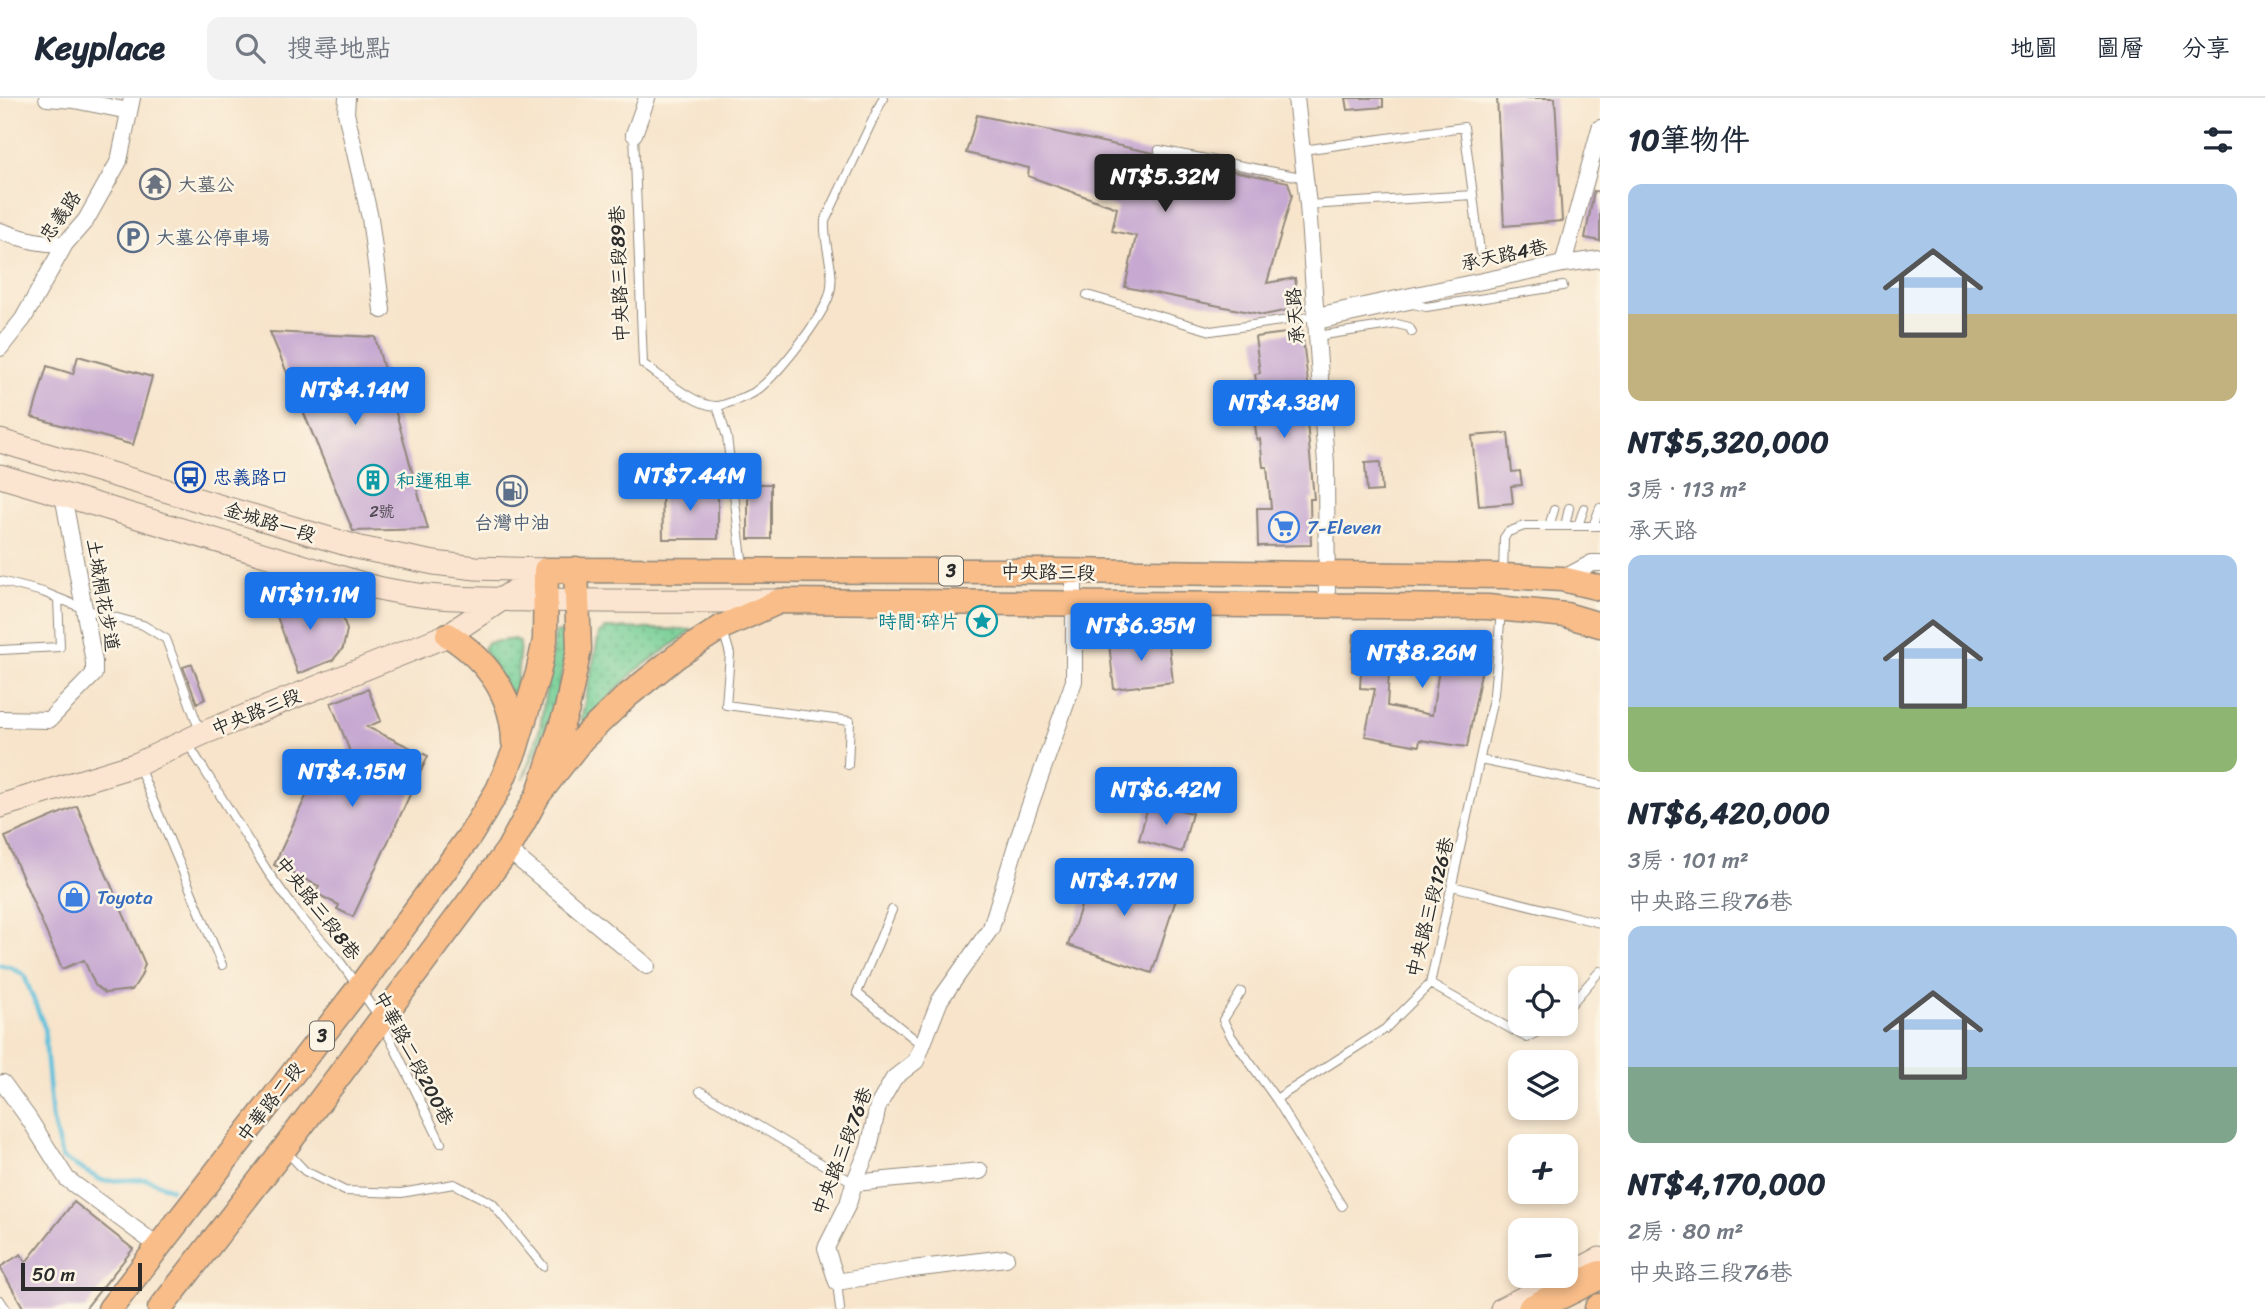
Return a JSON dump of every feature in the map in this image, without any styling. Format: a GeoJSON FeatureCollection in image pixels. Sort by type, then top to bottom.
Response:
{"type":"FeatureCollection","features":[{"type":"Feature","properties":{"kind":"highway"},"geometry":{"type":"LineString","coordinates":[[1532,1309],[1600,1275]]}},
{"type":"Feature","properties":{"kind":"main road","name":"金城路一段"},"geometry":{"type":"LineString","coordinates":[[0,441],[360,548],[434,563],[476,568],[546,570]]}},
{"type":"Feature","properties":{"kind":"main road","name":"金城路一段"},"geometry":{"type":"LineString","coordinates":[[0,476],[390,591],[437,598],[504,600]]}},
{"type":"Feature","properties":{"kind":"main road","name":"3"},"geometry":{"type":"LineString","coordinates":[[538,795],[555,748],[574,678],[580,636],[576,569]]}},
{"type":"Feature","properties":{"kind":"main road","name":"中央路三段"},"geometry":{"type":"LineString","coordinates":[[0,806],[138,764],[194,737],[448,635],[546,570],[743,569],[1503,576],[1562,579],[1600,588]]}},
{"type":"Feature","properties":{"kind":"main road","name":"3"},"geometry":{"type":"LineString","coordinates":[[515,750],[545,640],[546,570]]}},
{"type":"Feature","properties":{"kind":"main road"},"geometry":{"type":"LineString","coordinates":[[1501,608],[1503,576]]}},
{"type":"Feature","properties":{"kind":"main road","name":"中央路三段"},"geometry":{"type":"LineString","coordinates":[[504,600],[1501,608],[1566,615],[1600,625]]}},
{"type":"Feature","properties":{"kind":"main road","name":"3"},"geometry":{"type":"LineString","coordinates":[[538,795],[582,739],[627,696],[677,656],[722,627],[780,601]]}},
{"type":"Feature","properties":{"kind":"main road"},"geometry":{"type":"LineString","coordinates":[[448,635],[470,649],[490,671],[514,721],[515,750]]}},
{"type":"Feature","properties":{"kind":"main road","name":"中華路二段"},"geometry":{"type":"LineString","coordinates":[[110,1309],[359,988],[471,834],[498,790],[515,750]]}},
{"type":"Feature","properties":{"kind":"main road","name":"中華路二段"},"geometry":{"type":"LineString","coordinates":[[160,1309],[284,1149],[508,850],[538,795]]}},
{"type":"Feature","properties":{"kind":"main road"},"geometry":{"type":"LineString","coordinates":[[1502,1309],[1600,1259]]}},
{"type":"Feature","properties":{"kind":"street"},"geometry":{"type":"LineString","coordinates":[[47,98],[131,105]]}},
{"type":"Feature","properties":{"kind":"street"},"geometry":{"type":"LineString","coordinates":[[347,98],[346,113],[370,218],[382,310]]}},
{"type":"Feature","properties":{"kind":"street","name":"中央路三段89巷"},"geometry":{"type":"LineString","coordinates":[[634,134],[646,98]]}},
{"type":"Feature","properties":{"kind":"street","name":"承天路"},"geometry":{"type":"LineString","coordinates":[[1296,98],[1306,178],[1326,464],[1327,606]]}},
{"type":"Feature","properties":{"kind":"street","name":"忠義路"},"geometry":{"type":"LineString","coordinates":[[0,348],[23,319],[65,244],[86,220],[119,161],[131,105]]}},
{"type":"Feature","properties":{"kind":"street","name":"承天路4巷"},"geometry":{"type":"LineString","coordinates":[[1317,326],[1415,296],[1563,264],[1600,128]]}},
{"type":"Feature","properties":{"kind":"street"},"geometry":{"type":"LineString","coordinates":[[0,231],[19,238],[65,244]]}},
{"type":"Feature","properties":{"kind":"street"},"geometry":{"type":"LineString","coordinates":[[1563,264],[1600,259]]}},
{"type":"Feature","properties":{"kind":"street","name":"土城桐花步道"},"geometry":{"type":"LineString","coordinates":[[0,719],[49,720],[94,674],[64,495]]}},
{"type":"Feature","properties":{"kind":"street"},"geometry":{"type":"LineString","coordinates":[[1562,579],[1592,563],[1600,563]]}},
{"type":"Feature","properties":{"kind":"street","name":"中央路三段76巷"},"geometry":{"type":"LineString","coordinates":[[837,1282],[826,1248],[848,1204],[869,1148],[878,1106],[894,1078],[916,1061],[940,1000],[991,928],[1017,842],[1074,681],[1074,572]]}},
{"type":"Feature","properties":{"kind":"street"},"geometry":{"type":"LineString","coordinates":[[508,850],[647,966]]}},
{"type":"Feature","properties":{"kind":"street"},"geometry":{"type":"LineString","coordinates":[[1,1081],[67,1179],[158,1246]]}},
{"type":"Feature","properties":{"kind":"street"},"geometry":{"type":"LineString","coordinates":[[854,1183],[980,1171]]}},
{"type":"Feature","properties":{"kind":"street"},"geometry":{"type":"LineString","coordinates":[[837,1282],[912,1269],[1006,1258]]}},
{"type":"Feature","properties":{"kind":"lane"},"geometry":{"type":"LineString","coordinates":[[743,569],[727,437],[717,406],[752,393],[775,372],[818,319],[829,295],[831,278],[824,236],[825,221],[883,98]]}},
{"type":"Feature","properties":{"kind":"lane"},"geometry":{"type":"LineString","coordinates":[[1303,150],[1464,127],[1480,253]]}},
{"type":"Feature","properties":{"kind":"lane","name":"中央路三段89巷"},"geometry":{"type":"LineString","coordinates":[[634,134],[643,364],[694,399],[717,406]]}},
{"type":"Feature","properties":{"kind":"lane"},"geometry":{"type":"LineString","coordinates":[[1159,150],[1306,178]]}},
{"type":"Feature","properties":{"kind":"lane"},"geometry":{"type":"LineString","coordinates":[[1308,205],[1474,195]]}},
{"type":"Feature","properties":{"kind":"lane"},"geometry":{"type":"LineString","coordinates":[[1317,326],[1413,304],[1426,307],[1563,286]]}},
{"type":"Feature","properties":{"kind":"lane"},"geometry":{"type":"LineString","coordinates":[[1087,295],[1211,331],[1397,324],[1409,327],[1412,332]]}},
{"type":"Feature","properties":{"kind":"lane"},"geometry":{"type":"LineString","coordinates":[[1415,296],[1448,303]]}},
{"type":"Feature","properties":{"kind":"lane"},"geometry":{"type":"LineString","coordinates":[[1565,526],[1569,508]]}},
{"type":"Feature","properties":{"kind":"lane"},"geometry":{"type":"LineString","coordinates":[[1577,526],[1584,508]]}},
{"type":"Feature","properties":{"kind":"lane"},"geometry":{"type":"LineString","coordinates":[[1503,576],[1504,538],[1508,532],[1524,526],[1597,526],[1600,508]]}},
{"type":"Feature","properties":{"kind":"lane"},"geometry":{"type":"LineString","coordinates":[[1549,526],[1554,510]]}},
{"type":"Feature","properties":{"kind":"lane","name":"中央路三段8巷"},"geometry":{"type":"LineString","coordinates":[[0,582],[43,592],[85,609],[143,625],[166,639],[194,737],[268,872],[299,915],[336,956],[359,988]]}},
{"type":"Feature","properties":{"kind":"lane"},"geometry":{"type":"LineString","coordinates":[[0,650],[60,647],[58,598]]}},
{"type":"Feature","properties":{"kind":"lane","name":"中央路三段126巷"},"geometry":{"type":"LineString","coordinates":[[1276,1099],[1385,1029],[1430,984],[1494,694],[1501,608]]}},
{"type":"Feature","properties":{"kind":"lane"},"geometry":{"type":"LineString","coordinates":[[722,627],[730,654],[726,705],[850,721],[848,765]]}},
{"type":"Feature","properties":{"kind":"lane"},"geometry":{"type":"LineString","coordinates":[[1480,760],[1600,785]]}},
{"type":"Feature","properties":{"kind":"lane"},"geometry":{"type":"LineString","coordinates":[[138,764],[222,965]]}},
{"type":"Feature","properties":{"kind":"lane"},"geometry":{"type":"LineString","coordinates":[[1452,886],[1600,923]]}},
{"type":"Feature","properties":{"kind":"lane"},"geometry":{"type":"LineString","coordinates":[[892,909],[857,993],[922,1045]]}},
{"type":"Feature","properties":{"kind":"lane"},"geometry":{"type":"LineString","coordinates":[[1578,996],[1600,971]]}},
{"type":"Feature","properties":{"kind":"lane"},"geometry":{"type":"LineString","coordinates":[[1430,984],[1508,1027]]}},
{"type":"Feature","properties":{"kind":"lane","name":"中華路二段200巷"},"geometry":{"type":"LineString","coordinates":[[359,988],[380,1018],[441,1143]]}},
{"type":"Feature","properties":{"kind":"lane"},"geometry":{"type":"LineString","coordinates":[[1241,992],[1223,1020],[1342,1206]]}},
{"type":"Feature","properties":{"kind":"lane"},"geometry":{"type":"LineString","coordinates":[[700,1091],[854,1183]]}},
{"type":"Feature","properties":{"kind":"lane"},"geometry":{"type":"LineString","coordinates":[[284,1149],[305,1171],[345,1191],[401,1193],[454,1184],[492,1203],[542,1266]]}},
{"type":"Feature","properties":{"kind":"lane"},"geometry":{"type":"LineString","coordinates":[[837,1282],[840,1309]]}},
{"type":"Feature","properties":{"kind":"lane"},"geometry":{"type":"LineString","coordinates":[[0,1300],[6,1309]]}},
{"type":"Feature","properties":{"kind":"green space"},"geometry":{"type":"Polygon","coordinates":[[[606,628],[693,630],[634,672],[585,721],[581,720],[599,634],[606,628]]]}},
{"type":"Feature","properties":{"kind":"green space"},"geometry":{"type":"Polygon","coordinates":[[[563,632],[563,667],[559,687],[546,727],[523,779],[540,728],[555,633],[563,632]]]}},
{"type":"Feature","properties":{"kind":"green space"},"geometry":{"type":"Polygon","coordinates":[[[515,639],[520,642],[517,683],[513,698],[483,649],[487,643],[515,639]]]}},
{"type":"Feature","properties":{"kind":"building"},"geometry":{"type":"Polygon","coordinates":[[[1346,98],[1383,98],[1383,107],[1348,110],[1346,98]]]}},
{"type":"Feature","properties":{"kind":"building"},"geometry":{"type":"Polygon","coordinates":[[[1497,98],[1555,98],[1562,221],[1504,226],[1497,98]]]}},
{"type":"Feature","properties":{"kind":"building"},"geometry":{"type":"Polygon","coordinates":[[[977,115],[1288,182],[1292,195],[1267,283],[1295,278],[1299,308],[1264,315],[1125,287],[1136,236],[1112,231],[1117,208],[1028,176],[1029,168],[966,153],[977,115]]]}},
{"type":"Feature","properties":{"kind":"building"},"geometry":{"type":"Polygon","coordinates":[[[1594,191],[1600,192],[1600,241],[1585,238],[1594,191]]]}},
{"type":"Feature","properties":{"kind":"building"},"geometry":{"type":"Polygon","coordinates":[[[1302,331],[1310,400],[1305,400],[1314,499],[1310,499],[1311,545],[1258,546],[1257,508],[1271,508],[1267,467],[1263,467],[1253,410],[1260,409],[1255,374],[1260,373],[1255,337],[1302,331]]]}},
{"type":"Feature","properties":{"kind":"building","name":"和運租車"},"geometry":{"type":"Polygon","coordinates":[[[270,332],[375,337],[428,529],[353,531],[270,332]]]}},
{"type":"Feature","properties":{"kind":"building"},"geometry":{"type":"Polygon","coordinates":[[[78,356],[152,377],[133,445],[32,417],[47,366],[73,374],[78,356]]]}},
{"type":"Feature","properties":{"kind":"building"},"geometry":{"type":"Polygon","coordinates":[[[1508,433],[1512,472],[1520,471],[1522,485],[1511,486],[1513,503],[1479,506],[1472,436],[1508,433]]]}},
{"type":"Feature","properties":{"kind":"building"},"geometry":{"type":"Polygon","coordinates":[[[1380,462],[1382,491],[1367,492],[1365,463],[1380,462]]]}},
{"type":"Feature","properties":{"kind":"building"},"geometry":{"type":"Polygon","coordinates":[[[748,484],[771,484],[771,539],[748,539],[748,484]]]}},
{"type":"Feature","properties":{"kind":"building"},"geometry":{"type":"Polygon","coordinates":[[[662,488],[718,488],[718,539],[663,539],[662,488]]]}},
{"type":"Feature","properties":{"kind":"building"},"geometry":{"type":"Polygon","coordinates":[[[287,597],[331,607],[343,618],[347,630],[343,648],[333,660],[298,674],[271,600],[287,597]]]}},
{"type":"Feature","properties":{"kind":"building"},"geometry":{"type":"Polygon","coordinates":[[[1354,634],[1404,637],[1402,674],[1389,673],[1387,706],[1432,715],[1444,636],[1488,636],[1467,747],[1420,740],[1419,746],[1365,736],[1375,689],[1360,688],[1361,671],[1352,671],[1354,634]]]}},
{"type":"Feature","properties":{"kind":"building"},"geometry":{"type":"Polygon","coordinates":[[[1168,637],[1173,682],[1114,689],[1109,643],[1168,637]]]}},
{"type":"Feature","properties":{"kind":"building"},"geometry":{"type":"Polygon","coordinates":[[[192,664],[205,699],[197,703],[183,667],[192,664]]]}},
{"type":"Feature","properties":{"kind":"building"},"geometry":{"type":"Polygon","coordinates":[[[368,689],[381,721],[367,727],[428,756],[353,917],[337,909],[339,905],[315,893],[319,886],[274,865],[316,775],[323,779],[329,767],[339,772],[349,749],[331,703],[368,689]]]}},
{"type":"Feature","properties":{"kind":"building"},"geometry":{"type":"Polygon","coordinates":[[[1149,802],[1192,813],[1182,852],[1139,840],[1149,802]]]}},
{"type":"Feature","properties":{"kind":"building","name":"Toyota"},"geometry":{"type":"Polygon","coordinates":[[[77,806],[145,964],[132,990],[105,993],[95,985],[84,960],[62,969],[5,837],[77,806]]]}},
{"type":"Feature","properties":{"kind":"building"},"geometry":{"type":"Polygon","coordinates":[[[1096,862],[1179,890],[1152,973],[1068,945],[1096,862]]]}},
{"type":"Feature","properties":{"kind":"building"},"geometry":{"type":"Polygon","coordinates":[[[74,1202],[133,1249],[85,1309],[24,1309],[0,1267],[21,1254],[26,1262],[74,1202]]]}},
{"type":"Feature","properties":{"kind":"waterway"},"geometry":{"type":"LineString","coordinates":[[0,965],[24,975],[44,1026],[52,1118],[62,1158],[103,1181],[147,1179],[171,1189]]}},
{"type":"Feature","properties":{"kind":"place","name":"大墓公"},"geometry":{"type":"Point","coordinates":[155,184]}},
{"type":"Feature","properties":{"kind":"place","name":"大墓公停車場"},"geometry":{"type":"Point","coordinates":[133,237]}},
{"type":"Feature","properties":{"kind":"place","name":"忠義路口"},"geometry":{"type":"Point","coordinates":[190,477]}},
{"type":"Feature","properties":{"kind":"place","name":"和運租車"},"geometry":{"type":"Point","coordinates":[373,480]}},
{"type":"Feature","properties":{"kind":"place","name":"台灣中油"},"geometry":{"type":"Point","coordinates":[512,491]}},
{"type":"Feature","properties":{"kind":"place","name":"7-Eleven"},"geometry":{"type":"Point","coordinates":[1284,527]}},
{"type":"Feature","properties":{"kind":"place","name":"時間·碎片"},"geometry":{"type":"Point","coordinates":[982,621]}},
{"type":"Feature","properties":{"kind":"place","name":"Toyota"},"geometry":{"type":"Point","coordinates":[74,897]}}]}
